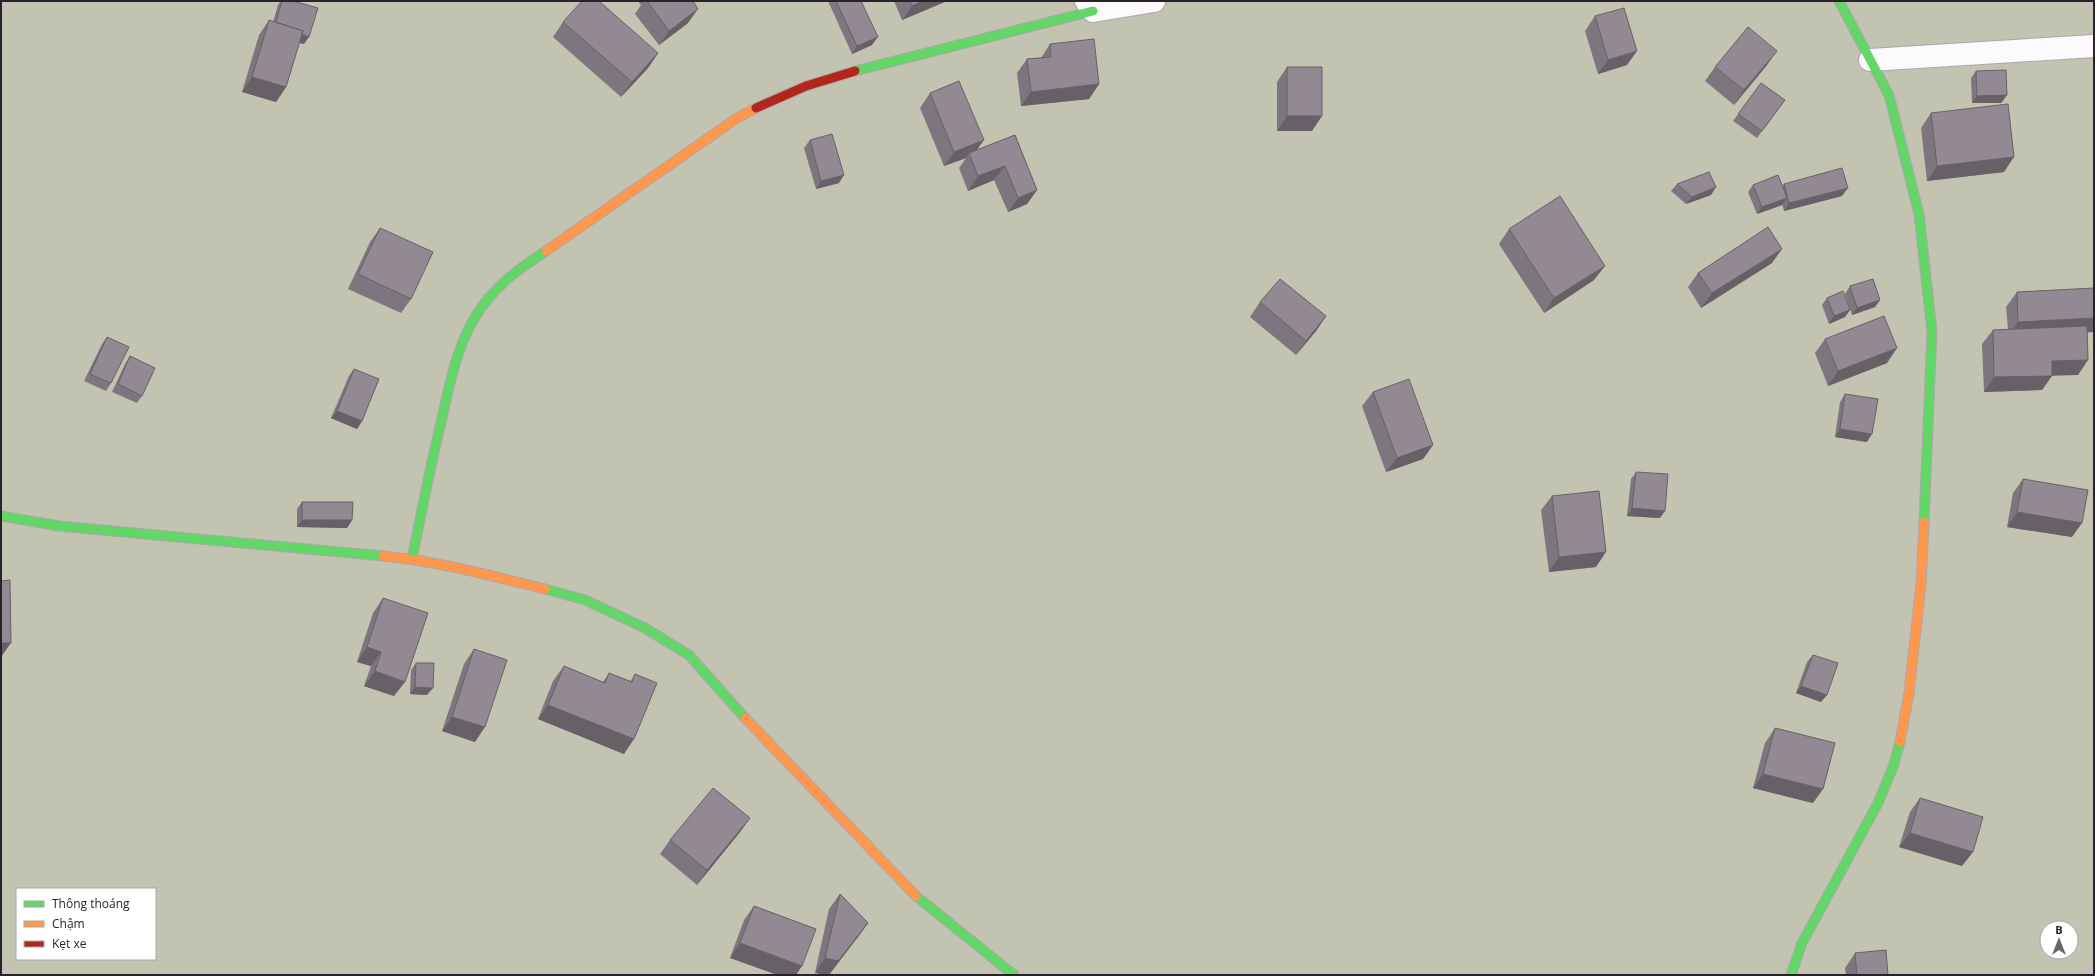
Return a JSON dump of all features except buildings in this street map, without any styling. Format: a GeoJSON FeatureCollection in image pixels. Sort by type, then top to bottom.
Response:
{"type":"FeatureCollection","features":[{"type":"Feature","properties":{"kind":"street"},"geometry":{"type":"LineString","coordinates":[[412,559],[432,458],[454,366],[467,334],[483,305],[505,279],[737,118],[768,100],[799,87],[830,77],[1089,6],[1154,1]]}},
{"type":"Feature","properties":{"kind":"street"},"geometry":{"type":"LineString","coordinates":[[1791,975],[1802,943],[1878,803],[1893,767],[1903,731],[1909,693],[1921,585],[1932,332],[1919,214],[1889,95],[1839,1]]}},
{"type":"Feature","properties":{"kind":"street"},"geometry":{"type":"LineString","coordinates":[[1870,60],[2094,46]]}},
{"type":"Feature","properties":{"kind":"street"},"geometry":{"type":"LineString","coordinates":[[1,516],[59,526],[412,559],[470,570],[585,600],[645,628],[689,655],[768,743],[921,902],[1014,975]]}},
{"type":"Feature","properties":{"kind":"green space"},"geometry":{"type":"Polygon","coordinates":[[[1,1],[2094,1],[2094,975],[1,975],[1,1]]]}},
{"type":"Feature","properties":{"kind":"traffic: fast"},"geometry":{"type":"LineString","coordinates":[[1839,1],[1889,95],[1919,214],[1932,332],[1924,522]]}},
{"type":"Feature","properties":{"kind":"traffic: fast"},"geometry":{"type":"LineString","coordinates":[[855,71],[1093,11]]}},
{"type":"Feature","properties":{"kind":"traffic: fast"},"geometry":{"type":"LineString","coordinates":[[412,559],[449,385],[463,342],[476,316],[491,295],[513,274],[546,251]]}},
{"type":"Feature","properties":{"kind":"traffic: fast"},"geometry":{"type":"LineString","coordinates":[[1,516],[59,526],[383,556]]}},
{"type":"Feature","properties":{"kind":"traffic: fast"},"geometry":{"type":"LineString","coordinates":[[545,589],[585,600],[645,628],[689,655],[745,718]]}},
{"type":"Feature","properties":{"kind":"traffic: fast"},"geometry":{"type":"LineString","coordinates":[[1791,975],[1802,943],[1878,803],[1893,767],[1900,742]]}},
{"type":"Feature","properties":{"kind":"traffic: fast"},"geometry":{"type":"LineString","coordinates":[[916,896],[1014,975]]}},
{"type":"Feature","properties":{"kind":"traffic: slow"},"geometry":{"type":"LineString","coordinates":[[546,251],[737,118],[756,108]]}},
{"type":"Feature","properties":{"kind":"traffic: slow"},"geometry":{"type":"LineString","coordinates":[[1900,742],[1909,693],[1921,585],[1924,522]]}},
{"type":"Feature","properties":{"kind":"traffic: slow"},"geometry":{"type":"LineString","coordinates":[[383,556],[444,565],[545,589]]}},
{"type":"Feature","properties":{"kind":"traffic: slow"},"geometry":{"type":"LineString","coordinates":[[745,718],[916,896]]}},
{"type":"Feature","properties":{"kind":"traffic: jam"},"geometry":{"type":"LineString","coordinates":[[756,108],[806,86],[855,71]]}}]}
